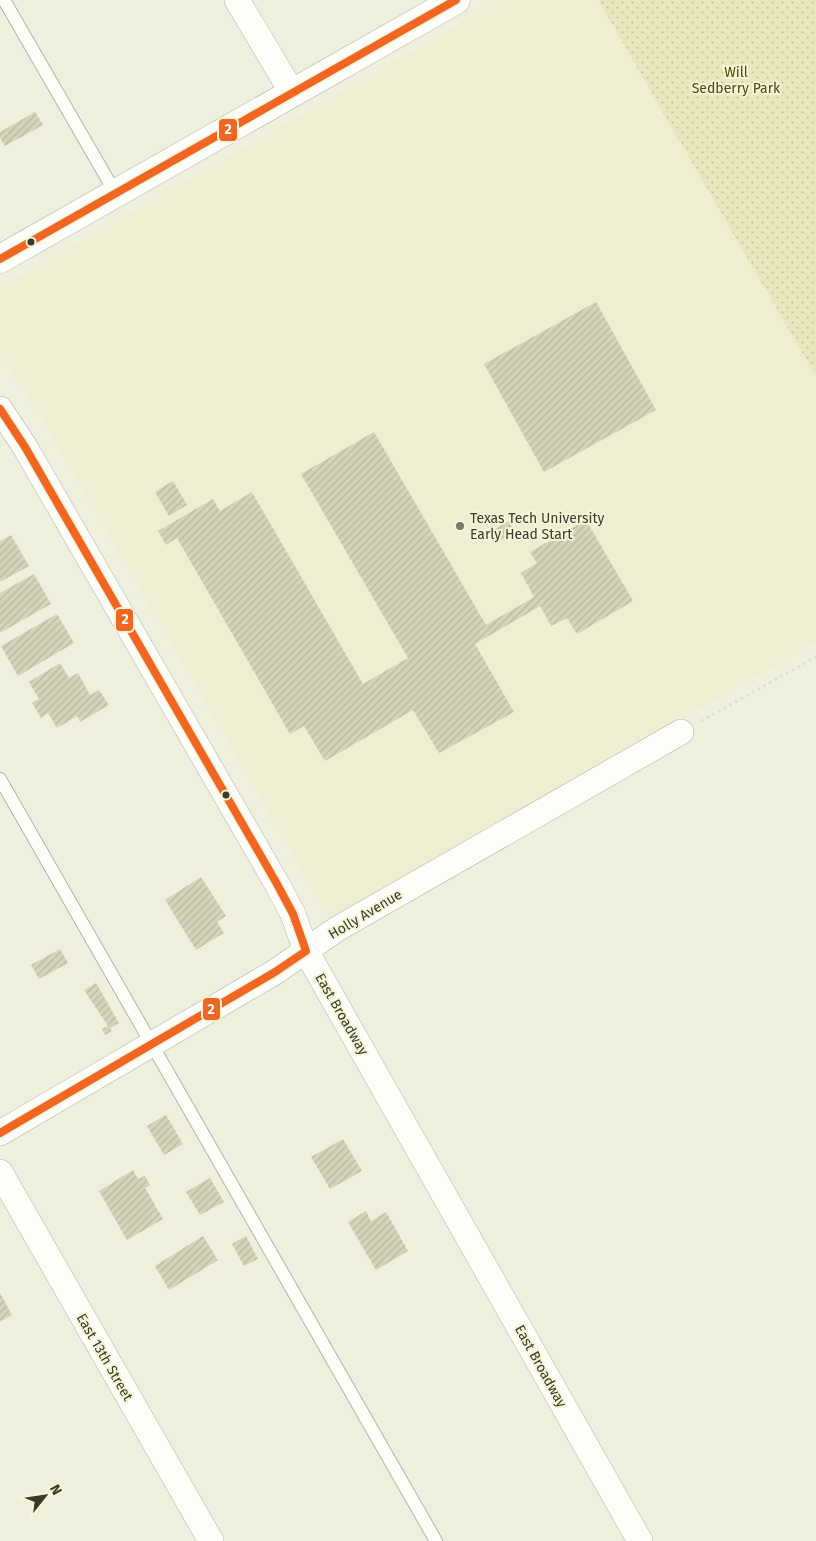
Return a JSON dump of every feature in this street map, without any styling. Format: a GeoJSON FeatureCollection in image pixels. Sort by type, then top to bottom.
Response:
{"type":"FeatureCollection","features":[{"type":"Feature","properties":{"kind":"street"},"geometry":{"type":"LineString","coordinates":[[238,0],[292,94]]}},
{"type":"Feature","properties":{"kind":"street"},"geometry":{"type":"LineString","coordinates":[[0,260],[456,0]]}},
{"type":"Feature","properties":{"kind":"street","name":"East Broadway"},"geometry":{"type":"LineString","coordinates":[[0,409],[25,447],[277,884],[293,914],[306,951],[640,1541]]}},
{"type":"Feature","properties":{"kind":"street","name":"Holly Avenue"},"geometry":{"type":"LineString","coordinates":[[0,1132],[275,972],[337,929],[681,732]]}},
{"type":"Feature","properties":{"kind":"street","name":"East 13th Street"},"geometry":{"type":"LineString","coordinates":[[0,1172],[211,1541]]}},
{"type":"Feature","properties":{"kind":"lane"},"geometry":{"type":"LineString","coordinates":[[4,0],[116,194]]}},
{"type":"Feature","properties":{"kind":"lane"},"geometry":{"type":"LineString","coordinates":[[0,778],[436,1541]]}},
{"type":"Feature","properties":{"kind":"path"},"geometry":{"type":"LineString","coordinates":[[681,732],[816,657]]}},
{"type":"Feature","properties":{"kind":"shaded area","name":"Texas Tech University Early Head Start"},"geometry":{"type":"Polygon","coordinates":[[[501,0],[598,0],[816,378],[816,642],[344,912],[334,913],[324,908],[321,903],[32,401],[0,354],[0,288],[501,0]]]}},
{"type":"Feature","properties":{"kind":"green space","name":"Will Sedberry Park"},"geometry":{"type":"Polygon","coordinates":[[[598,0],[816,0],[816,377],[598,0]]]}},
{"type":"Feature","properties":{"kind":"building"},"geometry":{"type":"Polygon","coordinates":[[[35,112],[43,125],[5,146],[0,138],[0,132],[35,112]]]}},
{"type":"Feature","properties":{"kind":"building"},"geometry":{"type":"Polygon","coordinates":[[[596,302],[656,410],[544,472],[484,364],[596,302]]]}},
{"type":"Feature","properties":{"kind":"building"},"geometry":{"type":"Polygon","coordinates":[[[374,432],[486,625],[534,597],[521,573],[537,563],[530,552],[586,520],[633,601],[577,634],[567,618],[551,626],[540,606],[475,644],[514,712],[439,753],[413,710],[325,761],[304,726],[290,734],[177,538],[166,545],[158,531],[213,499],[220,511],[252,492],[363,684],[408,658],[301,474],[374,432]]]}},
{"type":"Feature","properties":{"kind":"building"},"geometry":{"type":"Polygon","coordinates":[[[173,481],[187,505],[169,516],[155,492],[173,481]]]}},
{"type":"Feature","properties":{"kind":"building"},"geometry":{"type":"Polygon","coordinates":[[[509,521],[515,532],[494,544],[488,533],[509,521]]]}},
{"type":"Feature","properties":{"kind":"building"},"geometry":{"type":"Polygon","coordinates":[[[11,535],[29,566],[0,582],[0,541],[11,535]]]}},
{"type":"Feature","properties":{"kind":"building"},"geometry":{"type":"Polygon","coordinates":[[[34,574],[51,604],[0,633],[0,593],[34,574]]]}},
{"type":"Feature","properties":{"kind":"building"},"geometry":{"type":"Polygon","coordinates":[[[57,614],[74,643],[18,676],[1,646],[57,614]]]}},
{"type":"Feature","properties":{"kind":"building"},"geometry":{"type":"Polygon","coordinates":[[[60,663],[69,678],[78,673],[90,695],[99,690],[109,705],[80,722],[77,716],[57,728],[48,713],[41,718],[32,703],[39,699],[29,682],[60,663]]]}},
{"type":"Feature","properties":{"kind":"building"},"geometry":{"type":"Polygon","coordinates":[[[201,877],[226,916],[217,922],[224,933],[196,950],[165,900],[201,877]]]}},
{"type":"Feature","properties":{"kind":"building"},"geometry":{"type":"Polygon","coordinates":[[[60,949],[68,963],[39,979],[31,965],[60,949]]]}},
{"type":"Feature","properties":{"kind":"building"},"geometry":{"type":"Polygon","coordinates":[[[96,983],[119,1023],[110,1028],[112,1031],[105,1035],[102,1029],[108,1026],[84,990],[96,983]]]}},
{"type":"Feature","properties":{"kind":"building"},"geometry":{"type":"Polygon","coordinates":[[[166,1115],[183,1144],[164,1155],[147,1126],[166,1115]]]}},
{"type":"Feature","properties":{"kind":"building"},"geometry":{"type":"Polygon","coordinates":[[[343,1139],[362,1171],[330,1189],[311,1157],[343,1139]]]}},
{"type":"Feature","properties":{"kind":"building"},"geometry":{"type":"Polygon","coordinates":[[[133,1170],[138,1179],[145,1176],[150,1185],[145,1188],[163,1219],[127,1240],[99,1191],[133,1170]]]}},
{"type":"Feature","properties":{"kind":"building"},"geometry":{"type":"Polygon","coordinates":[[[210,1178],[224,1202],[200,1215],[186,1192],[210,1178]]]}},
{"type":"Feature","properties":{"kind":"building"},"geometry":{"type":"Polygon","coordinates":[[[366,1211],[371,1221],[386,1212],[408,1251],[376,1270],[348,1222],[366,1211]]]}},
{"type":"Feature","properties":{"kind":"building"},"geometry":{"type":"Polygon","coordinates":[[[203,1236],[218,1260],[169,1290],[155,1266],[203,1236]]]}},
{"type":"Feature","properties":{"kind":"building"},"geometry":{"type":"Polygon","coordinates":[[[246,1236],[258,1259],[244,1266],[232,1244],[246,1236]]]}},
{"type":"Feature","properties":{"kind":"building"},"geometry":{"type":"Polygon","coordinates":[[[0,1293],[12,1315],[0,1322],[0,1293]]]}},
{"type":"Feature","properties":{"kind":"transit line","name":"2"},"geometry":{"type":"LineString","coordinates":[[0,259],[456,0]]}},
{"type":"Feature","properties":{"kind":"transit line","name":"2"},"geometry":{"type":"LineString","coordinates":[[0,409],[25,447],[277,884],[293,914],[306,951],[275,972],[0,1133]]}},
{"type":"Feature","properties":{"kind":"place","name":"Texas Tech University Early Head Start"},"geometry":{"type":"Point","coordinates":[460,526]}}]}
